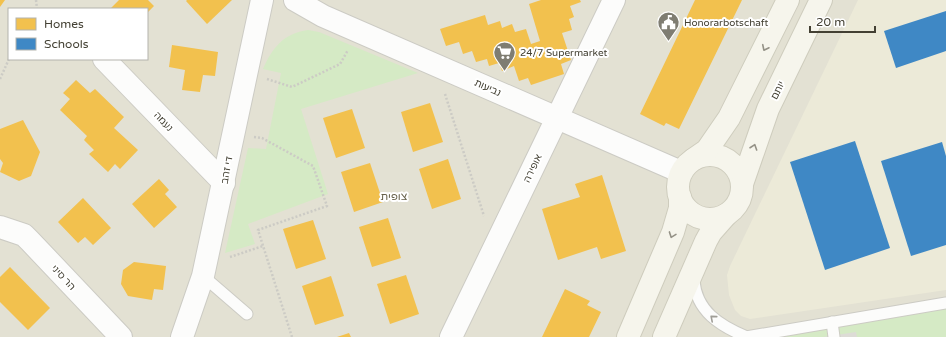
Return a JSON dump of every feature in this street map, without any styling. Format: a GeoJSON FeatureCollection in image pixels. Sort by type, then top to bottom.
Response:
{"type":"FeatureCollection","features":[{"type":"Feature","properties":{"kind":"main road"},"geometry":{"type":"LineString","coordinates":[[628,337],[673,232],[680,208],[678,184],[688,166],[712,143],[729,118],[788,0]]}},
{"type":"Feature","properties":{"kind":"main road","name":"יותם"},"geometry":{"type":"LineString","coordinates":[[742,184],[768,109],[821,0]]}},
{"type":"Feature","properties":{"kind":"main road"},"geometry":{"type":"LineString","coordinates":[[664,337],[711,232],[739,202],[742,184],[738,171],[725,158],[707,155],[688,166]]}},
{"type":"Feature","properties":{"kind":"main road"},"geometry":{"type":"LineString","coordinates":[[680,197],[686,208],[696,216],[714,219],[726,215]]}},
{"type":"Feature","properties":{"kind":"street","name":"די זהב"},"geometry":{"type":"LineString","coordinates":[[182,337],[204,270],[262,0]]}},
{"type":"Feature","properties":{"kind":"street","name":"נביעות"},"geometry":{"type":"LineString","coordinates":[[295,0],[323,16],[556,118],[688,166]]}},
{"type":"Feature","properties":{"kind":"street","name":"אופירה"},"geometry":{"type":"LineString","coordinates":[[451,337],[614,0]]}},
{"type":"Feature","properties":{"kind":"street","name":"נעמה"},"geometry":{"type":"LineString","coordinates":[[105,60],[224,182]]}},
{"type":"Feature","properties":{"kind":"street","name":"הר סיני"},"geometry":{"type":"LineString","coordinates":[[0,227],[24,235],[121,337]]}},
{"type":"Feature","properties":{"kind":"lane"},"geometry":{"type":"LineString","coordinates":[[204,270],[247,314]]}},
{"type":"Feature","properties":{"kind":"lane"},"geometry":{"type":"LineString","coordinates":[[693,270],[694,292],[705,310],[720,324],[746,337],[776,334],[832,322],[946,302]]}},
{"type":"Feature","properties":{"kind":"lane"},"geometry":{"type":"LineString","coordinates":[[832,322],[834,337]]}},
{"type":"Feature","properties":{"kind":"path"},"geometry":{"type":"LineString","coordinates":[[246,73],[292,87],[340,64],[358,31]]}},
{"type":"Feature","properties":{"kind":"path"},"geometry":{"type":"LineString","coordinates":[[0,76],[8,60]]}},
{"type":"Feature","properties":{"kind":"path"},"geometry":{"type":"LineString","coordinates":[[435,65],[494,247]]}},
{"type":"Feature","properties":{"kind":"path"},"geometry":{"type":"LineString","coordinates":[[232,135],[262,138],[313,166],[327,206],[258,230],[292,337]]}},
{"type":"Feature","properties":{"kind":"path"},"geometry":{"type":"LineString","coordinates":[[204,270],[263,246]]}},
{"type":"Feature","properties":{"kind":"shaded area"},"geometry":{"type":"Polygon","coordinates":[[[0,0],[946,0],[946,337],[0,337],[0,0]]]}},
{"type":"Feature","properties":{"kind":"shaded area"},"geometry":{"type":"Polygon","coordinates":[[[858,0],[946,0],[946,290],[750,319],[741,316],[735,310],[729,295],[727,275],[730,266],[858,0]]]}},
{"type":"Feature","properties":{"kind":"shaded area"},"geometry":{"type":"Polygon","coordinates":[[[856,332],[857,337],[823,337],[856,332]]]}},
{"type":"Feature","properties":{"kind":"green space"},"geometry":{"type":"Polygon","coordinates":[[[308,30],[319,32],[418,73],[301,109],[328,194],[248,224],[255,244],[225,253],[248,148],[266,149],[281,73],[263,69],[270,54],[280,43],[292,34],[308,30]]]}},
{"type":"Feature","properties":{"kind":"green space"},"geometry":{"type":"Polygon","coordinates":[[[946,308],[946,337],[775,337],[946,308]]]}},
{"type":"Feature","properties":{"kind":"building: Homes"},"geometry":{"type":"Polygon","coordinates":[[[0,0],[5,0],[0,7],[0,0]]]}},
{"type":"Feature","properties":{"kind":"building: Homes"},"geometry":{"type":"Polygon","coordinates":[[[119,0],[148,0],[154,6],[148,12],[148,8],[111,8],[119,0]]]}},
{"type":"Feature","properties":{"kind":"building: Homes"},"geometry":{"type":"Polygon","coordinates":[[[232,0],[207,24],[186,1],[232,0]]]}},
{"type":"Feature","properties":{"kind":"building: Homes"},"geometry":{"type":"Polygon","coordinates":[[[541,0],[580,0],[581,2],[570,6],[574,17],[569,19],[572,30],[562,33],[571,60],[561,64],[564,74],[531,85],[528,78],[519,81],[514,66],[502,71],[499,63],[489,66],[487,59],[476,62],[472,51],[463,54],[459,42],[446,46],[440,29],[485,15],[488,25],[500,21],[502,28],[512,24],[515,32],[526,29],[531,44],[540,41],[529,4],[541,0]]]}},
{"type":"Feature","properties":{"kind":"building: Homes"},"geometry":{"type":"Polygon","coordinates":[[[695,0],[742,0],[679,129],[666,123],[664,126],[640,114],[695,0]]]}},
{"type":"Feature","properties":{"kind":"building: Homes"},"geometry":{"type":"Polygon","coordinates":[[[172,45],[218,52],[215,76],[203,75],[200,92],[182,90],[185,70],[169,67],[172,45]]]}},
{"type":"Feature","properties":{"kind":"building: Homes"},"geometry":{"type":"Polygon","coordinates":[[[76,80],[90,93],[95,89],[124,117],[114,128],[138,150],[120,169],[115,164],[108,172],[89,154],[94,150],[84,140],[87,136],[60,110],[70,99],[63,93],[76,80]]]}},
{"type":"Feature","properties":{"kind":"building: Homes"},"geometry":{"type":"Polygon","coordinates":[[[430,103],[443,142],[413,152],[401,112],[430,103]]]}},
{"type":"Feature","properties":{"kind":"building: Homes"},"geometry":{"type":"Polygon","coordinates":[[[352,109],[365,148],[336,158],[323,118],[352,109]]]}},
{"type":"Feature","properties":{"kind":"building: Homes"},"geometry":{"type":"Polygon","coordinates":[[[23,120],[40,152],[31,176],[19,181],[0,172],[3,163],[0,159],[0,129],[23,120]]]}},
{"type":"Feature","properties":{"kind":"building: Homes"},"geometry":{"type":"Polygon","coordinates":[[[448,159],[461,199],[432,209],[419,169],[448,159]]]}},
{"type":"Feature","properties":{"kind":"building: Homes"},"geometry":{"type":"Polygon","coordinates":[[[370,163],[383,202],[354,212],[341,172],[370,163]]]}},
{"type":"Feature","properties":{"kind":"building: Homes"},"geometry":{"type":"Polygon","coordinates":[[[602,175],[626,251],[601,259],[597,247],[558,260],[542,209],[580,197],[575,184],[602,175]]]}},
{"type":"Feature","properties":{"kind":"building: Homes"},"geometry":{"type":"Polygon","coordinates":[[[159,179],[169,190],[165,194],[177,207],[154,228],[132,204],[159,179]]]}},
{"type":"Feature","properties":{"kind":"building: Homes"},"geometry":{"type":"Polygon","coordinates":[[[83,198],[111,228],[93,245],[85,237],[78,243],[58,222],[83,198]]]}},
{"type":"Feature","properties":{"kind":"building: Homes"},"geometry":{"type":"Polygon","coordinates":[[[388,218],[401,258],[372,267],[359,227],[388,218]]]}},
{"type":"Feature","properties":{"kind":"building: Homes"},"geometry":{"type":"Polygon","coordinates":[[[313,220],[326,259],[296,269],[283,229],[313,220]]]}},
{"type":"Feature","properties":{"kind":"building: Homes"},"geometry":{"type":"Polygon","coordinates":[[[134,262],[166,266],[163,290],[154,289],[152,300],[128,296],[121,284],[123,270],[134,262]]]}},
{"type":"Feature","properties":{"kind":"building: Homes"},"geometry":{"type":"Polygon","coordinates":[[[10,267],[50,308],[28,330],[0,302],[0,277],[10,267]]]}},
{"type":"Feature","properties":{"kind":"building: Homes"},"geometry":{"type":"Polygon","coordinates":[[[406,275],[419,314],[390,324],[377,284],[406,275]]]}},
{"type":"Feature","properties":{"kind":"building: Homes"},"geometry":{"type":"Polygon","coordinates":[[[331,276],[344,316],[315,325],[302,286],[331,276]]]}},
{"type":"Feature","properties":{"kind":"building: Homes"},"geometry":{"type":"Polygon","coordinates":[[[565,289],[590,301],[587,305],[601,312],[589,337],[542,337],[565,289]]]}},
{"type":"Feature","properties":{"kind":"building: Homes"},"geometry":{"type":"Polygon","coordinates":[[[349,333],[351,337],[337,337],[349,333]]]}},
{"type":"Feature","properties":{"kind":"building: Schools"},"geometry":{"type":"Polygon","coordinates":[[[946,11],[946,51],[896,68],[884,31],[946,11]]]}},
{"type":"Feature","properties":{"kind":"building: Schools"},"geometry":{"type":"Polygon","coordinates":[[[855,141],[890,248],[825,270],[790,162],[855,141]]]}},
{"type":"Feature","properties":{"kind":"building: Schools"},"geometry":{"type":"Polygon","coordinates":[[[942,142],[946,156],[946,245],[911,256],[881,161],[942,142]]]}},
{"type":"Feature","properties":{"kind":"place","name":"Honorarbotschaft"},"geometry":{"type":"Point","coordinates":[669,42]}},
{"type":"Feature","properties":{"kind":"place","name":"24/7 Supermarket"},"geometry":{"type":"Point","coordinates":[504,72]}},
{"type":"Feature","properties":{"kind":"district","name":"צופית"},"geometry":{"type":"Point","coordinates":[394,196]}}]}
